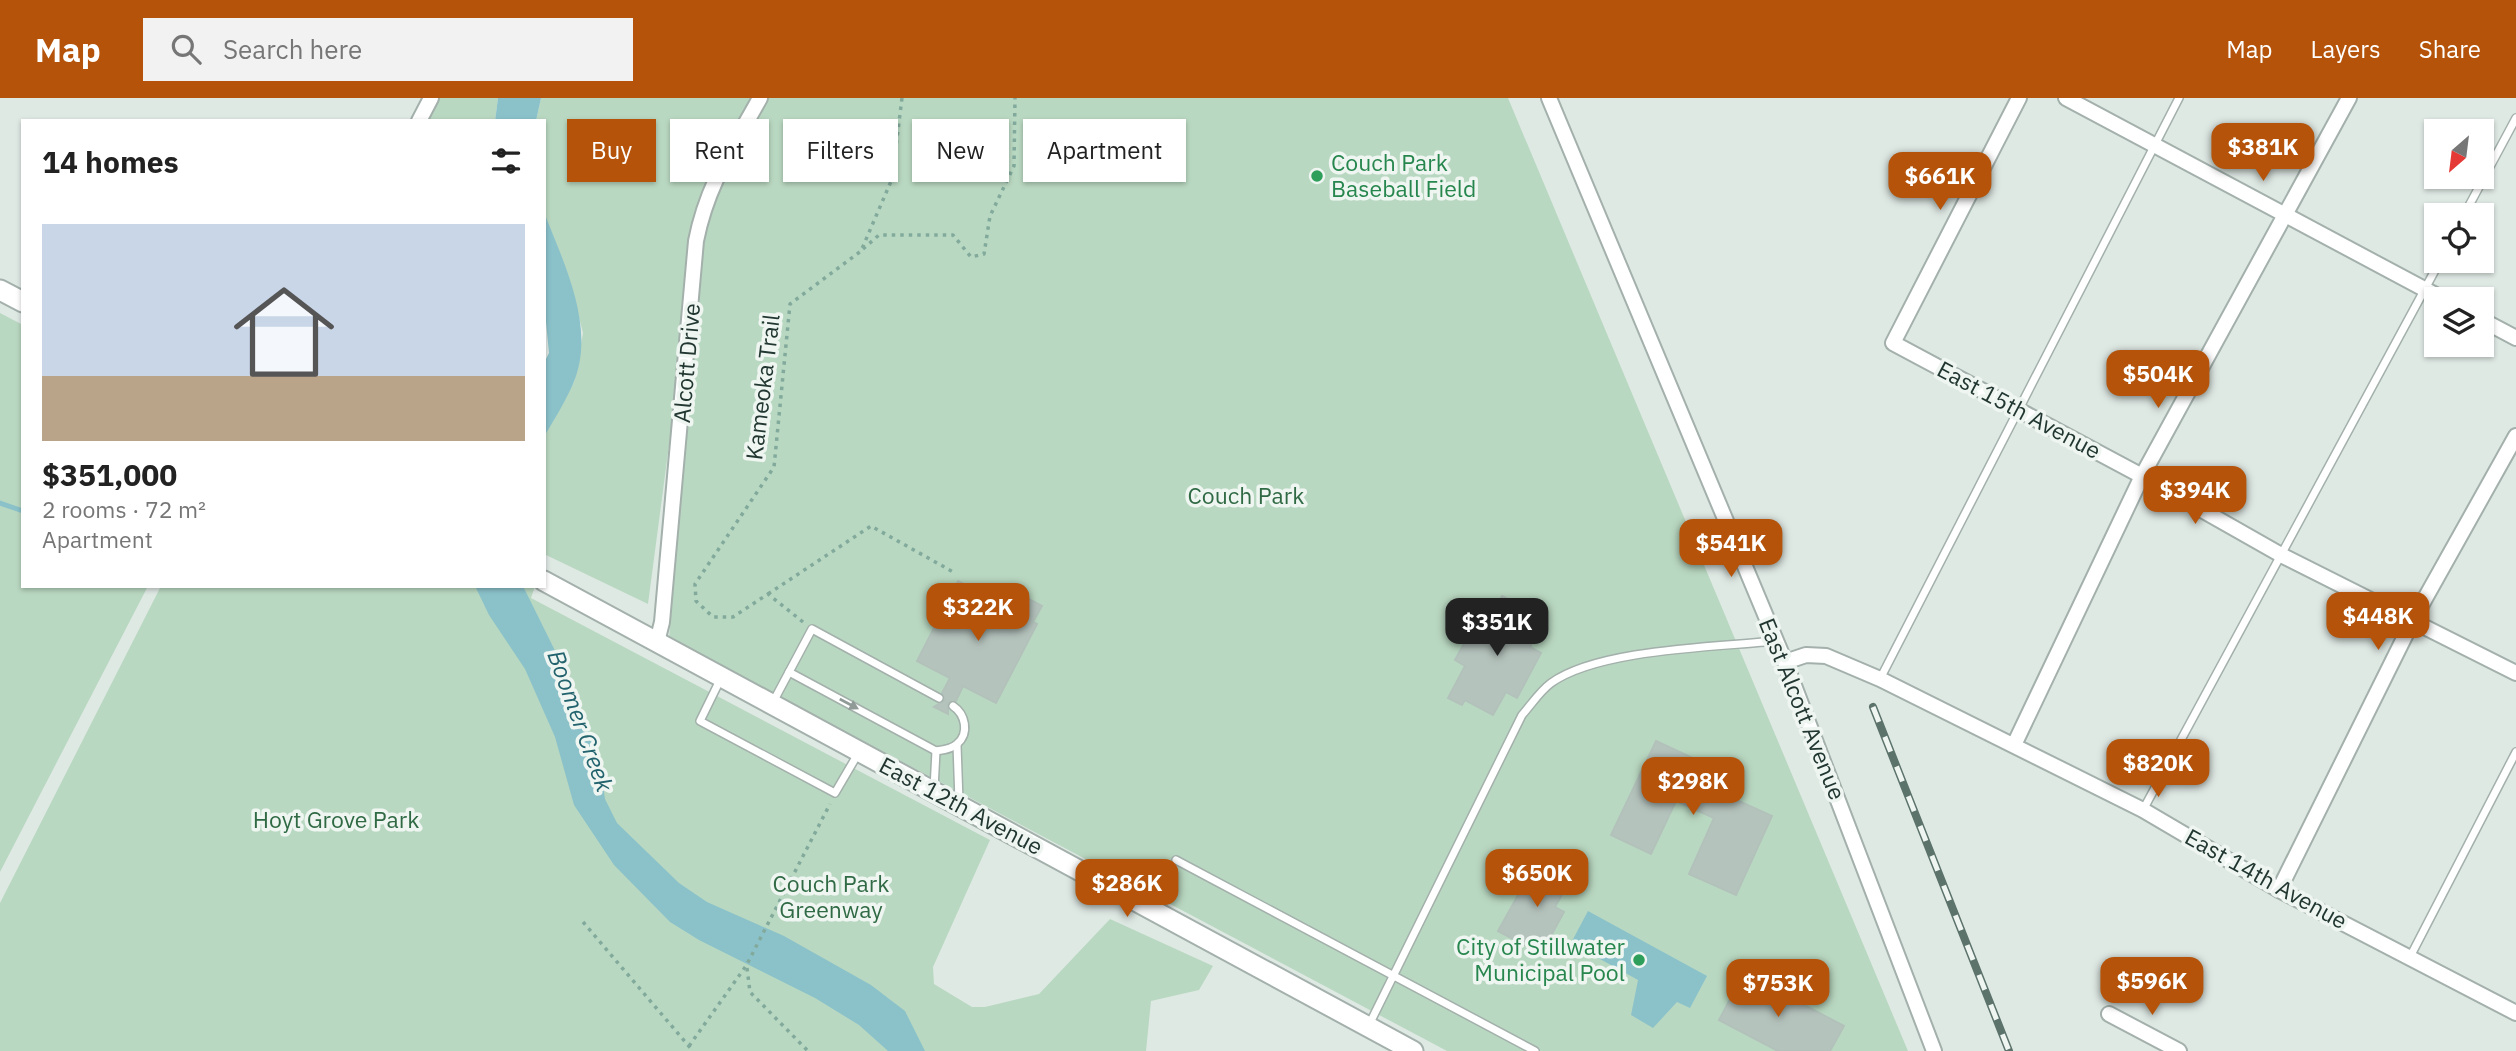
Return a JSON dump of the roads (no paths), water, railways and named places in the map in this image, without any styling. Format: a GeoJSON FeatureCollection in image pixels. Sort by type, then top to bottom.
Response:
{"type":"FeatureCollection","features":[{"type":"Feature","properties":{"kind":"street"},"geometry":{"type":"LineString","coordinates":[[420,119],[431,98]]}},
{"type":"Feature","properties":{"kind":"street","name":"Alcott Drive"},"geometry":{"type":"LineString","coordinates":[[657,642],[664,608],[696,241],[703,207],[715,180],[760,98]]}},
{"type":"Feature","properties":{"kind":"street","name":"East Alcott Avenue"},"geometry":{"type":"LineString","coordinates":[[1549,98],[1785,662],[1934,1051]]}},
{"type":"Feature","properties":{"kind":"street","name":"East 15th Avenue"},"geometry":{"type":"LineString","coordinates":[[2019,98],[1892,343],[2142,476],[2283,556],[2516,673]]}},
{"type":"Feature","properties":{"kind":"street"},"geometry":{"type":"LineString","coordinates":[[2066,98],[2424,288]]}},
{"type":"Feature","properties":{"kind":"street"},"geometry":{"type":"LineString","coordinates":[[2014,745],[2142,476],[2348,98]]}},
{"type":"Feature","properties":{"kind":"street"},"geometry":{"type":"LineString","coordinates":[[0,290],[21,301]]}},
{"type":"Feature","properties":{"kind":"street"},"geometry":{"type":"LineString","coordinates":[[2494,326],[2516,338]]}},
{"type":"Feature","properties":{"kind":"street"},"geometry":{"type":"LineString","coordinates":[[2279,890],[2413,620],[2516,436]]}},
{"type":"Feature","properties":{"kind":"street","name":"East 12th Avenue"},"geometry":{"type":"LineString","coordinates":[[546,583],[1413,1051]]}},
{"type":"Feature","properties":{"kind":"street","name":"East 14th Avenue"},"geometry":{"type":"LineString","coordinates":[[1785,662],[1806,655],[1826,656],[1881,678],[2143,810],[2279,890],[2516,1013]]}},
{"type":"Feature","properties":{"kind":"street"},"geometry":{"type":"LineString","coordinates":[[2109,1014],[2179,1051]]}},
{"type":"Feature","properties":{"kind":"lane"},"geometry":{"type":"LineString","coordinates":[[1881,678],[2179,98]]}},
{"type":"Feature","properties":{"kind":"lane"},"geometry":{"type":"LineString","coordinates":[[2470,203],[2516,118]]}},
{"type":"Feature","properties":{"kind":"lane"},"geometry":{"type":"LineString","coordinates":[[2143,810],[2283,556],[2424,291]]}},
{"type":"Feature","properties":{"kind":"lane"},"geometry":{"type":"LineString","coordinates":[[772,704],[811,629],[939,698]]}},
{"type":"Feature","properties":{"kind":"lane"},"geometry":{"type":"LineString","coordinates":[[1368,1027],[1522,715],[1550,683],[1587,665],[1622,658],[1776,641]]}},
{"type":"Feature","properties":{"kind":"lane"},"geometry":{"type":"LineString","coordinates":[[789,672],[936,751],[957,745],[964,736],[965,722],[962,712],[953,706]]}},
{"type":"Feature","properties":{"kind":"lane"},"geometry":{"type":"LineString","coordinates":[[722,676],[700,721],[835,793],[860,751]]}},
{"type":"Feature","properties":{"kind":"lane"},"geometry":{"type":"LineString","coordinates":[[957,745],[959,805]]}},
{"type":"Feature","properties":{"kind":"lane"},"geometry":{"type":"LineString","coordinates":[[934,791],[936,751]]}},
{"type":"Feature","properties":{"kind":"lane"},"geometry":{"type":"LineString","coordinates":[[2410,957],[2516,752]]}},
{"type":"Feature","properties":{"kind":"lane"},"geometry":{"type":"LineString","coordinates":[[1176,860],[1535,1051]]}},
{"type":"Feature","properties":{"kind":"water"},"geometry":{"type":"Polygon","coordinates":[[[498,98],[541,98],[536,119],[495,119],[498,98]]]}},
{"type":"Feature","properties":{"kind":"water"},"geometry":{"type":"Polygon","coordinates":[[[546,217],[575,296],[581,341],[573,384],[546,434],[546,359],[549,353],[546,322],[546,217]]]}},
{"type":"Feature","properties":{"kind":"water","name":"Boomer Creek"},"geometry":{"type":"Polygon","coordinates":[[[476,588],[524,588],[574,689],[599,759],[605,799],[617,823],[679,883],[707,902],[784,936],[871,985],[905,1011],[925,1051],[888,1051],[859,1025],[815,998],[699,940],[670,922],[614,865],[574,805],[555,737],[525,669],[489,615],[476,588]]]}},
{"type":"Feature","properties":{"kind":"water","name":"City of Stillwater Municipal Pool"},"geometry":{"type":"Polygon","coordinates":[[[1588,911],[1707,976],[1690,1008],[1677,1002],[1653,1028],[1631,1015],[1638,980],[1571,943],[1588,911]]]}},
{"type":"Feature","properties":{"kind":"waterway"},"geometry":{"type":"LineString","coordinates":[[0,503],[21,510]]}},
{"type":"Feature","properties":{"kind":"railway"},"geometry":{"type":"LineString","coordinates":[[1873,707],[2009,1051]]}},
{"type":"Feature","properties":{"kind":"place","name":"Couch Park Baseball Field"},"geometry":{"type":"Point","coordinates":[1317,176]}},
{"type":"Feature","properties":{"kind":"place","name":"City of Stillwater Municipal Pool"},"geometry":{"type":"Point","coordinates":[1639,960]}},
{"type":"Feature","properties":{"kind":"park label","name":"Couch Park"},"geometry":{"type":"Point","coordinates":[1246,496]}},
{"type":"Feature","properties":{"kind":"park label","name":"Hoyt Grove Park"},"geometry":{"type":"Point","coordinates":[336,820]}},
{"type":"Feature","properties":{"kind":"park label","name":"Couch Park Greenway"},"geometry":{"type":"Point","coordinates":[831,897]}}]}
